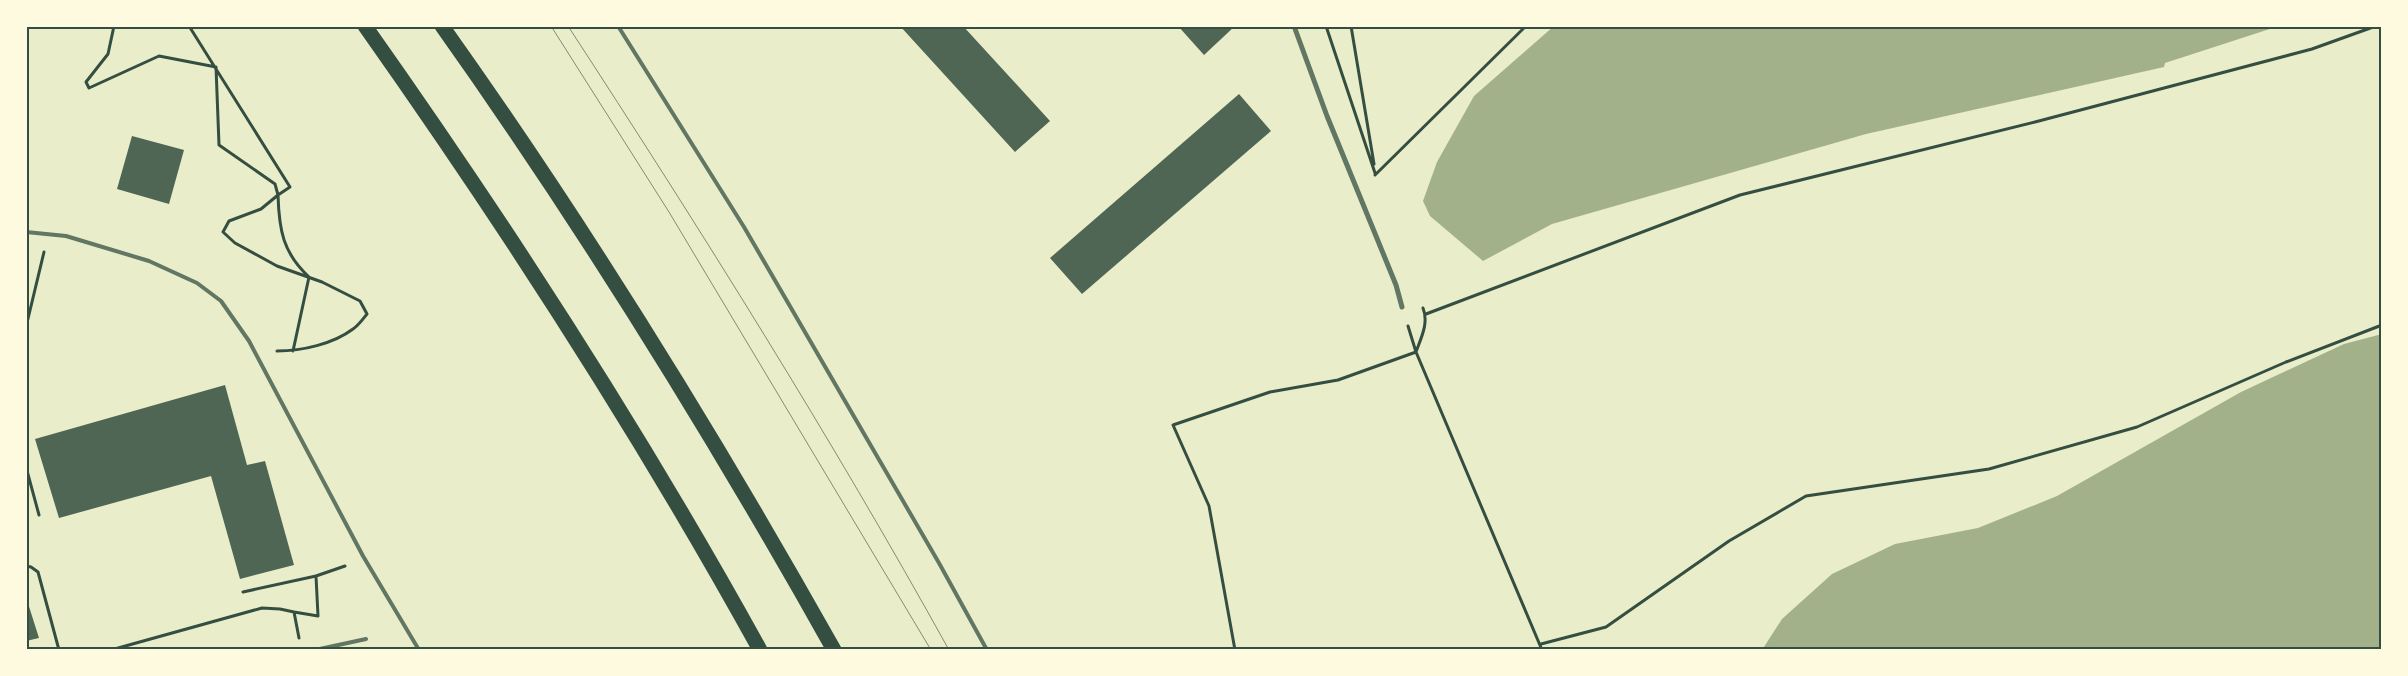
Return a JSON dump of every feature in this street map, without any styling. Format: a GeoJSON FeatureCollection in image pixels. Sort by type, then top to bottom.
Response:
{"type":"FeatureCollection","features":[{"type":"Feature","properties":{"kind":"highway"},"geometry":{"type":"LineString","coordinates":[[365,26],[502,226],[584,353],[711,563],[760,650]]}},
{"type":"Feature","properties":{"kind":"highway"},"geometry":{"type":"LineString","coordinates":[[442,26],[555,191],[652,342],[758,513],[834,650]]}},
{"type":"Feature","properties":{"kind":"street"},"geometry":{"type":"LineString","coordinates":[[1294,26],[1327,116],[1396,285],[1402,307]]}},
{"type":"Feature","properties":{"kind":"lane"},"geometry":{"type":"LineString","coordinates":[[618,26],[744,227],[939,563],[987,650]]}},
{"type":"Feature","properties":{"kind":"lane"},"geometry":{"type":"LineString","coordinates":[[26,232],[66,236],[149,261],[197,283],[222,301],[254,351],[363,556],[418,650]]}},
{"type":"Feature","properties":{"kind":"lane"},"geometry":{"type":"LineString","coordinates":[[315,650],[366,639]]}},
{"type":"Feature","properties":{"kind":"path"},"geometry":{"type":"LineString","coordinates":[[114,26],[108,54],[86,82],[89,88],[159,56],[216,67]]}},
{"type":"Feature","properties":{"kind":"path"},"geometry":{"type":"LineString","coordinates":[[189,26],[290,187],[261,209],[229,221],[223,232],[235,244],[268,262],[360,301],[367,314],[354,329],[325,343],[293,351],[254,351]]}},
{"type":"Feature","properties":{"kind":"path"},"geometry":{"type":"LineString","coordinates":[[1326,26],[1379,184]]}},
{"type":"Feature","properties":{"kind":"path"},"geometry":{"type":"LineString","coordinates":[[1351,26],[1375,175]]}},
{"type":"Feature","properties":{"kind":"path"},"geometry":{"type":"LineString","coordinates":[[1375,175],[1526,26]]}},
{"type":"Feature","properties":{"kind":"path"},"geometry":{"type":"LineString","coordinates":[[1426,314],[1740,195],[2035,122],[2312,49],[2376,26]]}},
{"type":"Feature","properties":{"kind":"path"},"geometry":{"type":"LineString","coordinates":[[216,67],[219,145],[275,184],[278,195],[279,225],[294,263],[309,278]]}},
{"type":"Feature","properties":{"kind":"path"},"geometry":{"type":"LineString","coordinates":[[26,327],[48,235]]}},
{"type":"Feature","properties":{"kind":"path"},"geometry":{"type":"LineString","coordinates":[[293,351],[309,278]]}},
{"type":"Feature","properties":{"kind":"path"},"geometry":{"type":"LineString","coordinates":[[1236,650],[1208,506],[1173,425],[1270,392],[1338,380],[1416,352],[1424,331],[1426,314],[1422,305]]}},
{"type":"Feature","properties":{"kind":"path"},"geometry":{"type":"LineString","coordinates":[[1402,307],[1416,352],[1542,650]]}},
{"type":"Feature","properties":{"kind":"path"},"geometry":{"type":"LineString","coordinates":[[1541,644],[1606,627],[1730,541],[1806,496],[1989,469],[2137,427],[2286,362],[2382,325]]}},
{"type":"Feature","properties":{"kind":"path"},"geometry":{"type":"LineString","coordinates":[[26,467],[39,515]]}},
{"type":"Feature","properties":{"kind":"path"},"geometry":{"type":"LineString","coordinates":[[243,592],[316,576],[348,565],[363,556]]}},
{"type":"Feature","properties":{"kind":"path"},"geometry":{"type":"LineString","coordinates":[[26,566],[38,572],[60,650]]}},
{"type":"Feature","properties":{"kind":"path"},"geometry":{"type":"LineString","coordinates":[[112,650],[262,608],[280,609],[318,616],[316,576]]}},
{"type":"Feature","properties":{"kind":"path"},"geometry":{"type":"LineString","coordinates":[[294,612],[300,640]]}},
{"type":"Feature","properties":{"kind":"shaded area"},"geometry":{"type":"Polygon","coordinates":[[[1554,26],[2279,26],[2165,63],[2164,67],[1866,134],[1552,224],[1483,261],[1430,216],[1423,201],[1437,162],[1474,96],[1554,26]]]}},
{"type":"Feature","properties":{"kind":"shaded area"},"geometry":{"type":"Polygon","coordinates":[[[2382,334],[2382,650],[1762,650],[1782,619],[1832,574],[1895,544],[1978,528],[2057,496],[2241,392],[2344,344],[2382,334]]]}},
{"type":"Feature","properties":{"kind":"building"},"geometry":{"type":"Polygon","coordinates":[[[900,26],[963,26],[1050,121],[1015,152],[900,26]]]}},
{"type":"Feature","properties":{"kind":"building"},"geometry":{"type":"Polygon","coordinates":[[[1178,26],[1235,26],[1204,55],[1178,26]]]}},
{"type":"Feature","properties":{"kind":"building"},"geometry":{"type":"Polygon","coordinates":[[[1239,94],[1271,131],[1082,294],[1050,258],[1239,94]]]}},
{"type":"Feature","properties":{"kind":"building"},"geometry":{"type":"Polygon","coordinates":[[[132,136],[184,150],[169,204],[117,189],[132,136]]]}},
{"type":"Feature","properties":{"kind":"building"},"geometry":{"type":"Polygon","coordinates":[[[225,385],[247,465],[265,461],[294,565],[240,579],[211,476],[59,518],[35,439],[225,385]]]}},
{"type":"Feature","properties":{"kind":"building"},"geometry":{"type":"Polygon","coordinates":[[[26,597],[39,638],[26,641],[26,597]]]}},
{"type":"Feature","properties":{"kind":"tram line"},"geometry":{"type":"LineString","coordinates":[[551,26],[669,212],[931,650]]}},
{"type":"Feature","properties":{"kind":"tram line"},"geometry":{"type":"LineString","coordinates":[[568,26],[667,180],[812,413],[949,650]]}}]}
